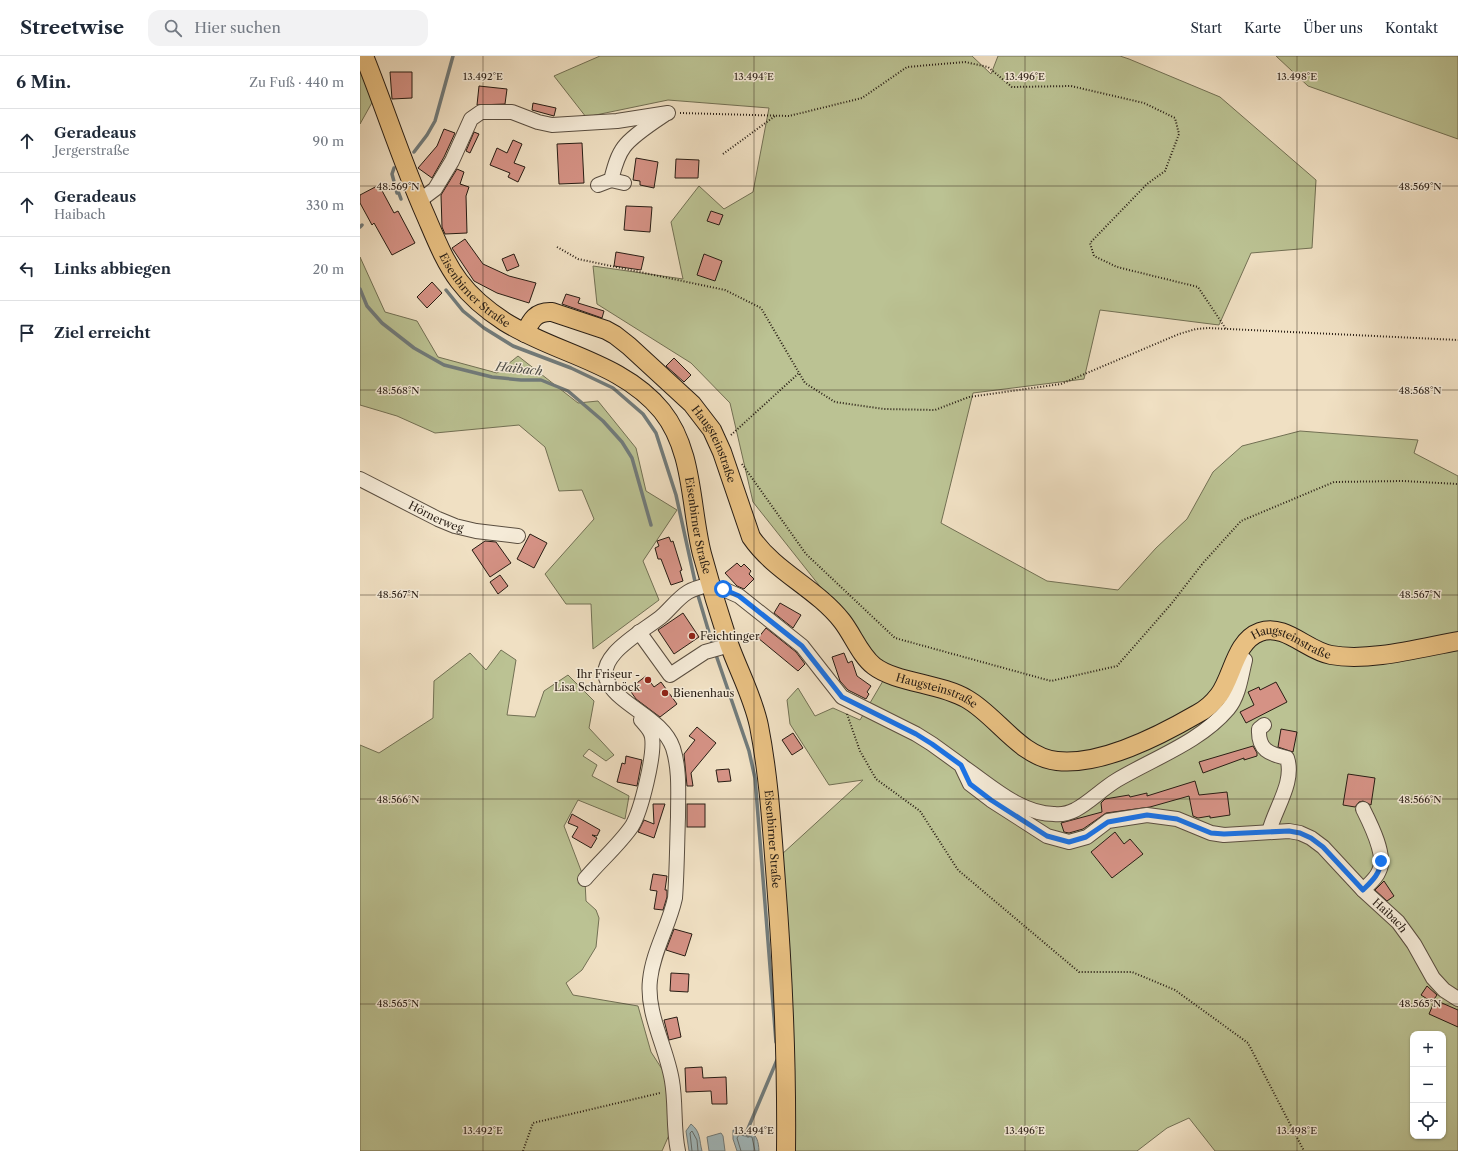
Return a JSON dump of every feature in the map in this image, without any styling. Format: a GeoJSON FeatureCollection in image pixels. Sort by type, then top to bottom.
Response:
{"type":"FeatureCollection","features":[{"type":"Feature","properties":{"kind":"main road","name":"Eisenbirner Straße"},"geometry":{"type":"LineString","coordinates":[[364,56],[405,166],[437,242],[458,280],[471,296],[525,334],[618,374],[636,386],[663,412],[679,441],[686,461],[699,539],[704,588],[717,648],[751,695],[766,771],[783,971],[787,1080],[786,1151]]}},
{"type":"Feature","properties":{"kind":"main road","name":"Haugsteinstraße"},"geometry":{"type":"LineString","coordinates":[[525,334],[531,320],[536,314],[552,312],[606,330],[629,346],[682,392],[702,415],[712,430],[722,452],[751,538],[771,560],[833,610],[873,666],[891,674],[937,687],[967,699],[1024,746],[1040,757],[1055,761],[1070,762],[1105,757],[1128,748],[1192,717],[1210,704],[1220,694],[1243,646],[1257,633],[1266,630],[1275,630],[1284,633],[1318,651],[1339,656],[1382,654],[1458,642]]}},
{"type":"Feature","properties":{"kind":"street"},"geometry":{"type":"LineString","coordinates":[[419,201],[435,189],[452,161],[470,119],[482,112],[512,112],[538,122],[552,125],[617,121],[668,113]]}},
{"type":"Feature","properties":{"kind":"street"},"geometry":{"type":"LineString","coordinates":[[598,185],[618,182],[615,165],[624,147],[654,122],[668,113]]}},
{"type":"Feature","properties":{"kind":"street","name":"Hörnerweg"},"geometry":{"type":"LineString","coordinates":[[360,479],[438,519],[455,526],[518,536]]}},
{"type":"Feature","properties":{"kind":"street"},"geometry":{"type":"LineString","coordinates":[[585,879],[628,831],[639,811],[643,798],[652,745],[652,736],[649,730],[625,700],[608,684],[606,677],[607,666],[610,659],[616,652],[639,632],[662,616],[684,594],[704,588],[723,589],[739,596],[796,642],[815,662],[842,697],[916,734],[1008,798],[1031,810],[1043,814],[1055,814],[1074,810],[1107,786],[1142,765],[1175,748],[1212,725],[1229,708],[1240,684],[1245,660],[1237,657]]}},
{"type":"Feature","properties":{"kind":"street"},"geometry":{"type":"LineString","coordinates":[[639,632],[670,676],[717,648]]}},
{"type":"Feature","properties":{"kind":"street"},"geometry":{"type":"LineString","coordinates":[[625,700],[641,711],[668,738],[672,745],[678,770],[675,898],[672,912],[664,928],[652,967],[650,986],[652,1006],[672,1081],[675,1136],[678,1151]]}},
{"type":"Feature","properties":{"kind":"street"},"geometry":{"type":"LineString","coordinates":[[1264,725],[1259,729],[1259,734],[1264,750],[1286,758],[1289,766],[1287,783],[1272,818],[1269,832]]}},
{"type":"Feature","properties":{"kind":"street","name":"Haibach"},"geometry":{"type":"LineString","coordinates":[[961,765],[970,784],[1036,830],[1058,840],[1069,842],[1086,837],[1108,822],[1147,815],[1177,819],[1211,833],[1300,833],[1311,838],[1323,847],[1363,890],[1403,928],[1414,944],[1433,978],[1444,990],[1458,999]]}},
{"type":"Feature","properties":{"kind":"street"},"geometry":{"type":"LineString","coordinates":[[1363,890],[1376,878],[1380,870],[1381,861],[1372,827],[1364,809]]}},
{"type":"Feature","properties":{"kind":"path"},"geometry":{"type":"LineString","coordinates":[[668,113],[789,116],[862,98],[907,68],[964,62],[988,68],[1012,87],[1072,86],[1144,103],[1175,118],[1179,134],[1165,171],[1147,184],[1090,243],[1094,256],[1117,267],[1198,287],[1226,329]]}},
{"type":"Feature","properties":{"kind":"path"},"geometry":{"type":"LineString","coordinates":[[723,154],[776,116]]}},
{"type":"Feature","properties":{"kind":"path"},"geometry":{"type":"LineString","coordinates":[[557,247],[578,259],[725,290],[761,308],[805,383],[835,402],[884,409],[935,410],[969,397],[1061,384],[1179,334],[1196,329],[1226,329],[1458,340]]}},
{"type":"Feature","properties":{"kind":"path"},"geometry":{"type":"LineString","coordinates":[[725,439],[799,373]]}},
{"type":"Feature","properties":{"kind":"path"},"geometry":{"type":"LineString","coordinates":[[739,458],[806,554],[895,638],[1051,681],[1117,666],[1172,603],[1203,563],[1241,521],[1334,482],[1403,481],[1458,484]]}},
{"type":"Feature","properties":{"kind":"path"},"geometry":{"type":"LineString","coordinates":[[842,697],[860,751],[876,779],[920,811],[958,870],[1080,972],[1132,972],[1175,990],[1248,1043],[1304,1151]]}},
{"type":"Feature","properties":{"kind":"path"},"geometry":{"type":"LineString","coordinates":[[523,1151],[533,1123],[661,1093],[662,1086]]}},
{"type":"Feature","properties":{"kind":"green space"},"geometry":{"type":"Polygon","coordinates":[[[600,56],[972,56],[991,74],[998,56],[1120,56],[1220,97],[1316,180],[1312,248],[1251,253],[1219,325],[1100,310],[1084,379],[973,393],[941,523],[1047,581],[1118,590],[1156,548],[1187,519],[1213,472],[1242,446],[1300,431],[1418,440],[1414,453],[1458,476],[1458,1151],[1215,1151],[1189,1118],[1167,1128],[1137,1151],[790,1151],[781,855],[863,780],[829,785],[790,724],[787,700],[798,688],[815,716],[833,708],[860,720],[890,669],[872,652],[753,502],[730,403],[691,363],[597,304],[593,266],[683,279],[671,222],[699,186],[724,209],[753,192],[769,108],[668,100],[586,117],[554,76],[600,56]]]}},
{"type":"Feature","properties":{"kind":"green space"},"geometry":{"type":"Polygon","coordinates":[[[1276,56],[1458,56],[1458,139],[1308,86],[1276,56]]]}},
{"type":"Feature","properties":{"kind":"green space"},"geometry":{"type":"Polygon","coordinates":[[[360,62],[374,99],[360,124],[360,62]]]}},
{"type":"Feature","properties":{"kind":"green space"},"geometry":{"type":"Polygon","coordinates":[[[360,257],[385,312],[417,321],[438,357],[497,373],[518,356],[578,403],[598,401],[636,448],[646,491],[677,510],[643,561],[659,600],[593,649],[591,604],[566,604],[545,574],[594,519],[582,490],[559,491],[545,447],[519,425],[435,433],[397,416],[360,405],[360,257]]]}},
{"type":"Feature","properties":{"kind":"green space"},"geometry":{"type":"Polygon","coordinates":[[[501,650],[516,660],[507,715],[535,717],[544,691],[568,675],[594,701],[589,728],[614,755],[606,761],[589,749],[583,756],[597,765],[592,776],[629,796],[625,819],[578,800],[564,826],[585,881],[586,901],[596,910],[599,918],[596,947],[582,970],[566,983],[573,995],[638,1006],[651,1052],[671,1083],[673,1126],[662,1151],[360,1151],[360,745],[379,753],[433,718],[434,681],[470,653],[486,670],[501,650]]]}},
{"type":"Feature","properties":{"kind":"water"},"geometry":{"type":"Polygon","coordinates":[[[691,1124],[697,1130],[702,1151],[689,1151],[686,1131],[691,1124]]]}},
{"type":"Feature","properties":{"kind":"water"},"geometry":{"type":"Polygon","coordinates":[[[733,1130],[752,1133],[757,1139],[759,1151],[737,1151],[733,1139],[733,1130]]]}},
{"type":"Feature","properties":{"kind":"water"},"geometry":{"type":"Polygon","coordinates":[[[721,1133],[723,1136],[725,1151],[709,1151],[707,1137],[721,1133]]]}},
{"type":"Feature","properties":{"kind":"building"},"geometry":{"type":"Polygon","coordinates":[[[390,72],[412,72],[412,98],[392,99],[390,72]]]}},
{"type":"Feature","properties":{"kind":"building"},"geometry":{"type":"Polygon","coordinates":[[[479,86],[507,89],[505,104],[477,105],[479,86]]]}},
{"type":"Feature","properties":{"kind":"building"},"geometry":{"type":"Polygon","coordinates":[[[533,103],[556,108],[554,116],[532,110],[533,103]]]}},
{"type":"Feature","properties":{"kind":"building"},"geometry":{"type":"Polygon","coordinates":[[[444,129],[455,133],[432,178],[418,168],[437,146],[444,129]]]}},
{"type":"Feature","properties":{"kind":"building"},"geometry":{"type":"Polygon","coordinates":[[[474,132],[479,134],[470,153],[466,151],[474,132]]]}},
{"type":"Feature","properties":{"kind":"building"},"geometry":{"type":"Polygon","coordinates":[[[513,140],[522,144],[514,163],[525,167],[518,182],[508,177],[510,173],[490,165],[497,148],[507,153],[513,140]]]}},
{"type":"Feature","properties":{"kind":"building"},"geometry":{"type":"Polygon","coordinates":[[[582,143],[584,183],[559,184],[557,144],[582,143]]]}},
{"type":"Feature","properties":{"kind":"building"},"geometry":{"type":"Polygon","coordinates":[[[636,158],[658,162],[654,188],[640,185],[640,181],[633,180],[636,158]]]}},
{"type":"Feature","properties":{"kind":"building"},"geometry":{"type":"Polygon","coordinates":[[[676,159],[699,160],[698,178],[675,178],[676,159]]]}},
{"type":"Feature","properties":{"kind":"building"},"geometry":{"type":"Polygon","coordinates":[[[457,169],[464,172],[460,184],[469,187],[466,196],[467,233],[445,234],[442,227],[441,195],[457,169]]]}},
{"type":"Feature","properties":{"kind":"building"},"geometry":{"type":"Polygon","coordinates":[[[379,185],[394,213],[398,211],[415,243],[392,255],[374,223],[372,225],[360,203],[360,195],[379,185]]]}},
{"type":"Feature","properties":{"kind":"building"},"geometry":{"type":"Polygon","coordinates":[[[626,206],[652,207],[650,232],[624,230],[626,206]]]}},
{"type":"Feature","properties":{"kind":"building"},"geometry":{"type":"Polygon","coordinates":[[[711,211],[723,215],[719,225],[707,221],[711,211]]]}},
{"type":"Feature","properties":{"kind":"building"},"geometry":{"type":"Polygon","coordinates":[[[465,239],[483,264],[509,276],[536,283],[529,303],[497,293],[474,281],[452,248],[465,239]]]}},
{"type":"Feature","properties":{"kind":"building"},"geometry":{"type":"Polygon","coordinates":[[[616,252],[644,257],[641,270],[614,266],[616,252]]]}},
{"type":"Feature","properties":{"kind":"building"},"geometry":{"type":"Polygon","coordinates":[[[514,254],[519,266],[507,271],[502,259],[514,254]]]}},
{"type":"Feature","properties":{"kind":"building"},"geometry":{"type":"Polygon","coordinates":[[[704,254],[722,261],[715,281],[697,275],[704,254]]]}},
{"type":"Feature","properties":{"kind":"building"},"geometry":{"type":"Polygon","coordinates":[[[432,282],[442,293],[427,308],[417,297],[432,282]]]}},
{"type":"Feature","properties":{"kind":"building"},"geometry":{"type":"Polygon","coordinates":[[[566,294],[580,298],[578,303],[604,311],[602,318],[562,304],[566,294]]]}},
{"type":"Feature","properties":{"kind":"building"},"geometry":{"type":"Polygon","coordinates":[[[674,358],[691,375],[684,382],[666,366],[674,358]]]}},
{"type":"Feature","properties":{"kind":"building"},"geometry":{"type":"Polygon","coordinates":[[[530,534],[547,543],[534,568],[517,559],[530,534]]]}},
{"type":"Feature","properties":{"kind":"building"},"geometry":{"type":"Polygon","coordinates":[[[669,537],[671,542],[673,541],[682,570],[680,571],[683,581],[671,585],[661,559],[658,559],[655,548],[659,546],[657,541],[669,537]]]}},
{"type":"Feature","properties":{"kind":"building"},"geometry":{"type":"Polygon","coordinates":[[[485,541],[496,542],[511,563],[490,577],[472,550],[485,541]]]}},
{"type":"Feature","properties":{"kind":"building"},"geometry":{"type":"Polygon","coordinates":[[[737,563],[741,567],[744,564],[751,571],[749,574],[754,579],[744,589],[737,586],[725,573],[737,563]]]}},
{"type":"Feature","properties":{"kind":"building"},"geometry":{"type":"Polygon","coordinates":[[[500,575],[508,586],[498,594],[490,582],[500,575]]]}},
{"type":"Feature","properties":{"kind":"building"},"geometry":{"type":"Polygon","coordinates":[[[780,603],[801,615],[793,628],[774,613],[780,603]]]}},
{"type":"Feature","properties":{"kind":"building"},"geometry":{"type":"Polygon","coordinates":[[[683,613],[699,637],[674,654],[658,630],[683,613]]]}},
{"type":"Feature","properties":{"kind":"building"},"geometry":{"type":"Polygon","coordinates":[[[766,628],[796,652],[805,664],[798,671],[758,638],[766,628]]]}},
{"type":"Feature","properties":{"kind":"building"},"geometry":{"type":"Polygon","coordinates":[[[844,653],[848,663],[852,661],[857,676],[871,686],[867,692],[869,694],[866,699],[848,690],[840,681],[832,657],[844,653]]]}},
{"type":"Feature","properties":{"kind":"building"},"geometry":{"type":"Polygon","coordinates":[[[646,676],[654,687],[661,682],[677,704],[660,717],[636,699],[629,689],[646,676]]]}},
{"type":"Feature","properties":{"kind":"building"},"geometry":{"type":"Polygon","coordinates":[[[1276,682],[1287,702],[1246,723],[1240,712],[1254,705],[1248,692],[1259,687],[1260,690],[1276,682]]]}},
{"type":"Feature","properties":{"kind":"building"},"geometry":{"type":"Polygon","coordinates":[[[697,727],[716,743],[691,773],[693,786],[687,786],[684,754],[695,740],[689,736],[697,727]]]}},
{"type":"Feature","properties":{"kind":"building"},"geometry":{"type":"Polygon","coordinates":[[[1281,729],[1297,732],[1293,752],[1278,747],[1281,729]]]}},
{"type":"Feature","properties":{"kind":"building"},"geometry":{"type":"Polygon","coordinates":[[[793,733],[803,748],[792,755],[782,740],[793,733]]]}},
{"type":"Feature","properties":{"kind":"building"},"geometry":{"type":"Polygon","coordinates":[[[1253,746],[1257,756],[1244,760],[1244,758],[1203,773],[1199,762],[1253,746]]]}},
{"type":"Feature","properties":{"kind":"building"},"geometry":{"type":"Polygon","coordinates":[[[626,756],[642,760],[637,786],[617,782],[622,763],[625,764],[626,756]]]}},
{"type":"Feature","properties":{"kind":"building"},"geometry":{"type":"Polygon","coordinates":[[[729,769],[731,781],[718,782],[716,770],[729,769]]]}},
{"type":"Feature","properties":{"kind":"building"},"geometry":{"type":"Polygon","coordinates":[[[1348,774],[1375,778],[1371,805],[1363,801],[1359,802],[1355,807],[1343,805],[1348,774]]]}},
{"type":"Feature","properties":{"kind":"building"},"geometry":{"type":"Polygon","coordinates":[[[1195,781],[1199,795],[1227,792],[1230,815],[1210,818],[1210,816],[1198,818],[1193,816],[1189,796],[1150,807],[1106,813],[1083,829],[1069,833],[1064,832],[1061,823],[1102,812],[1101,803],[1105,799],[1129,795],[1130,797],[1147,793],[1147,796],[1195,781]]]}},
{"type":"Feature","properties":{"kind":"building"},"geometry":{"type":"Polygon","coordinates":[[[653,804],[665,804],[654,838],[638,832],[644,820],[654,824],[653,804]]]}},
{"type":"Feature","properties":{"kind":"building"},"geometry":{"type":"Polygon","coordinates":[[[687,804],[705,804],[705,827],[687,827],[687,804]]]}},
{"type":"Feature","properties":{"kind":"building"},"geometry":{"type":"Polygon","coordinates":[[[572,814],[600,830],[597,836],[592,835],[597,838],[591,848],[572,837],[578,827],[568,823],[572,814]]]}},
{"type":"Feature","properties":{"kind":"building"},"geometry":{"type":"Polygon","coordinates":[[[1115,832],[1124,844],[1130,839],[1143,854],[1112,878],[1091,852],[1115,832]]]}},
{"type":"Feature","properties":{"kind":"building"},"geometry":{"type":"Polygon","coordinates":[[[653,874],[667,876],[665,890],[667,890],[667,897],[663,910],[654,909],[657,891],[650,890],[653,874]]]}},
{"type":"Feature","properties":{"kind":"building"},"geometry":{"type":"Polygon","coordinates":[[[1384,881],[1394,896],[1387,901],[1375,890],[1384,881]]]}},
{"type":"Feature","properties":{"kind":"building"},"geometry":{"type":"Polygon","coordinates":[[[674,929],[692,934],[685,956],[666,950],[674,929]]]}},
{"type":"Feature","properties":{"kind":"building"},"geometry":{"type":"Polygon","coordinates":[[[671,973],[689,974],[688,992],[670,991],[671,973]]]}},
{"type":"Feature","properties":{"kind":"building"},"geometry":{"type":"Polygon","coordinates":[[[1427,986],[1437,995],[1432,1002],[1421,995],[1427,986]]]}},
{"type":"Feature","properties":{"kind":"building"},"geometry":{"type":"Polygon","coordinates":[[[1435,1000],[1458,1010],[1458,1027],[1429,1014],[1435,1000]]]}},
{"type":"Feature","properties":{"kind":"building"},"geometry":{"type":"Polygon","coordinates":[[[677,1017],[681,1037],[669,1040],[664,1020],[677,1017]]]}},
{"type":"Feature","properties":{"kind":"building"},"geometry":{"type":"Polygon","coordinates":[[[702,1067],[703,1078],[726,1077],[727,1104],[712,1104],[711,1091],[686,1092],[685,1068],[702,1067]]]}},
{"type":"Feature","properties":{"kind":"waterway","name":"Haibach"},"geometry":{"type":"LineString","coordinates":[[414,152],[427,135],[435,121],[453,56]]}},
{"type":"Feature","properties":{"kind":"waterway","name":"Haibach"},"geometry":{"type":"LineString","coordinates":[[394,168],[392,174],[397,193]]}},
{"type":"Feature","properties":{"kind":"waterway","name":"Haibach"},"geometry":{"type":"LineString","coordinates":[[398,191],[401,199]]}},
{"type":"Feature","properties":{"kind":"waterway","name":"Haibach"},"geometry":{"type":"LineString","coordinates":[[360,289],[367,306],[382,323],[414,348],[444,365],[492,377],[521,380],[541,380],[568,391],[603,421],[622,442],[632,458],[651,525]]}},
{"type":"Feature","properties":{"kind":"waterway"},"geometry":{"type":"LineString","coordinates":[[446,290],[463,311],[484,328],[513,346],[571,368],[613,388],[643,414],[656,433],[676,495],[696,586]]}},
{"type":"Feature","properties":{"kind":"waterway"},"geometry":{"type":"LineString","coordinates":[[697,592],[713,646]]}},
{"type":"Feature","properties":{"kind":"waterway"},"geometry":{"type":"LineString","coordinates":[[715,652],[749,751],[755,778],[776,1042]]}},
{"type":"Feature","properties":{"kind":"waterway"},"geometry":{"type":"LineString","coordinates":[[748,1136],[747,1131],[777,1060]]}},
{"type":"Feature","properties":{"kind":"place","name":"Feichtinger"},"geometry":{"type":"Point","coordinates":[692,636]}},
{"type":"Feature","properties":{"kind":"place","name":"Ihr Friseur - Lisa Scharnböck"},"geometry":{"type":"Point","coordinates":[648,680]}},
{"type":"Feature","properties":{"kind":"place","name":"Bienenhaus"},"geometry":{"type":"Point","coordinates":[665,693]}},
{"type":"Feature","properties":{"kind":"route"},"geometry":{"type":"LineString","coordinates":[[723,589],[739,596],[802,646],[829,683],[842,697],[916,734],[932,744],[961,765],[970,784],[991,800],[1047,836],[1069,842],[1086,837],[1108,822],[1147,815],[1177,819],[1211,833],[1224,834],[1289,831],[1300,833],[1311,838],[1323,847],[1363,890],[1376,878],[1380,870],[1381,861]]}}]}
